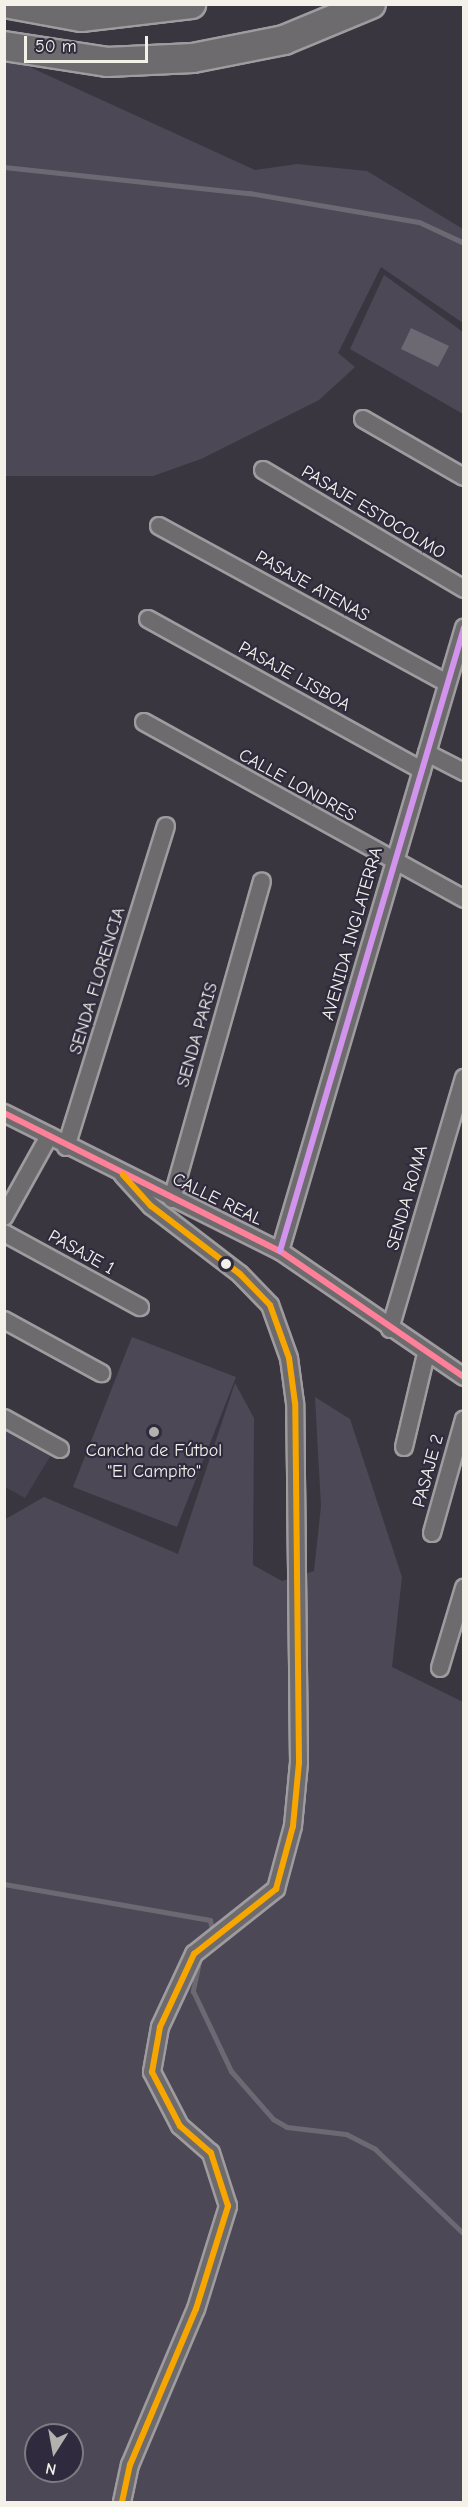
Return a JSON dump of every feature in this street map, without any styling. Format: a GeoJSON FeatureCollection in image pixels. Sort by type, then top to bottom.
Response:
{"type":"FeatureCollection","features":[{"type":"Feature","properties":{"kind":"highway"},"geometry":{"type":"LineString","coordinates":[[15,6],[100,17],[191,4]]}},
{"type":"Feature","properties":{"kind":"highway"},"geometry":{"type":"LineString","coordinates":[[4,46],[107,62],[193,58],[284,40],[371,4]]}},
{"type":"Feature","properties":{"kind":"street"},"geometry":{"type":"LineString","coordinates":[[363,419],[464,477]]}},
{"type":"Feature","properties":{"kind":"street","name":"PASAJE ESTOCOLMO"},"geometry":{"type":"LineString","coordinates":[[263,470],[464,589]]}},
{"type":"Feature","properties":{"kind":"street","name":"PASAJE ATENAS"},"geometry":{"type":"LineString","coordinates":[[159,526],[447,683]]}},
{"type":"Feature","properties":{"kind":"street","name":"PASAJE LISBOA"},"geometry":{"type":"LineString","coordinates":[[147,619],[422,770]]}},
{"type":"Feature","properties":{"kind":"street","name":"AVENIDA INGLATERRA"},"geometry":{"type":"LineString","coordinates":[[280,1251],[447,683],[460,651],[464,628]]}},
{"type":"Feature","properties":{"kind":"street","name":"CALLE LONDRES"},"geometry":{"type":"LineString","coordinates":[[144,722],[395,863],[464,899]]}},
{"type":"Feature","properties":{"kind":"street"},"geometry":{"type":"LineString","coordinates":[[427,753],[464,772]]}},
{"type":"Feature","properties":{"kind":"street","name":"SENDA FLORENCIA"},"geometry":{"type":"LineString","coordinates":[[66,1147],[166,826]]}},
{"type":"Feature","properties":{"kind":"street","name":"SENDA PARIS"},"geometry":{"type":"LineString","coordinates":[[172,1199],[262,882]]}},
{"type":"Feature","properties":{"kind":"street","name":"SENDA ROMA"},"geometry":{"type":"LineString","coordinates":[[390,1329],[464,1078]]}},
{"type":"Feature","properties":{"kind":"street","name":"CALLE REAL"},"geometry":{"type":"LineString","coordinates":[[4,1113],[66,1147],[280,1251],[426,1354],[464,1377]]}},
{"type":"Feature","properties":{"kind":"street"},"geometry":{"type":"LineString","coordinates":[[4,1217],[49,1136]]}},
{"type":"Feature","properties":{"kind":"street"},"geometry":{"type":"LineString","coordinates":[[122,2502],[130,2465],[196,2309],[228,2206],[211,2153],[180,2126],[152,2072],[160,2027],[194,1954],[236,1916],[276,1889],[293,1827],[299,1761],[294,1711],[295,1402],[289,1358],[270,1305],[240,1274],[151,1206],[123,1175]]}},
{"type":"Feature","properties":{"kind":"street","name":"PASAJE 1"},"geometry":{"type":"LineString","coordinates":[[4,1233],[140,1307]]}},
{"type":"Feature","properties":{"kind":"street"},"geometry":{"type":"LineString","coordinates":[[4,1320],[101,1373]]}},
{"type":"Feature","properties":{"kind":"street"},"geometry":{"type":"LineString","coordinates":[[404,1447],[426,1354]]}},
{"type":"Feature","properties":{"kind":"street"},"geometry":{"type":"LineString","coordinates":[[4,1418],[60,1449]]}},
{"type":"Feature","properties":{"kind":"street","name":"PASAJE 2"},"geometry":{"type":"LineString","coordinates":[[432,1533],[464,1419]]}},
{"type":"Feature","properties":{"kind":"street"},"geometry":{"type":"LineString","coordinates":[[440,1668],[464,1588]]}},
{"type":"Feature","properties":{"kind":"shaded area"},"geometry":{"type":"Polygon","coordinates":[[[5,61],[23,64],[255,170],[297,164],[367,171],[463,229],[463,323],[381,267],[338,353],[355,367],[319,400],[201,459],[153,476],[5,476],[5,61]]]}},
{"type":"Feature","properties":{"kind":"shaded area"},"geometry":{"type":"Polygon","coordinates":[[[384,275],[463,332],[463,414],[350,349],[384,275]]]}},
{"type":"Feature","properties":{"kind":"shaded area"},"geometry":{"type":"Polygon","coordinates":[[[411,328],[449,346],[438,367],[401,349],[411,328]]]}},
{"type":"Feature","properties":{"kind":"shaded area","name":"Cancha de Fútbol \"El Campito\""},"geometry":{"type":"Polygon","coordinates":[[[132,1337],[236,1377],[177,1527],[73,1487],[132,1337]]]}},
{"type":"Feature","properties":{"kind":"shaded area"},"geometry":{"type":"Polygon","coordinates":[[[235,1383],[254,1418],[253,1565],[282,1581],[314,1571],[321,1506],[315,1397],[350,1419],[402,1577],[392,1667],[463,1702],[463,2502],[5,2502],[4,1520],[44,1497],[178,1554],[235,1383]]]}},
{"type":"Feature","properties":{"kind":"shaded area"},"geometry":{"type":"Polygon","coordinates":[[[5,1430],[51,1455],[25,1498],[5,1487],[5,1430]]]}},
{"type":"Feature","properties":{"kind":"waterway"},"geometry":{"type":"LineString","coordinates":[[4,167],[249,193],[419,222],[464,243]]}},
{"type":"Feature","properties":{"kind":"waterway"},"geometry":{"type":"LineString","coordinates":[[4,1884],[210,1920],[213,1934]]}},
{"type":"Feature","properties":{"kind":"waterway"},"geometry":{"type":"LineString","coordinates":[[200,1957],[193,1991],[231,2071],[273,2119],[287,2127],[346,2134],[375,2149],[464,2234]]}},
{"type":"Feature","properties":{"kind":"transit line"},"geometry":{"type":"LineString","coordinates":[[280,1251],[464,628]]}},
{"type":"Feature","properties":{"kind":"transit line"},"geometry":{"type":"LineString","coordinates":[[4,1113],[280,1251],[464,1377]]}},
{"type":"Feature","properties":{"kind":"transit line"},"geometry":{"type":"LineString","coordinates":[[122,2502],[130,2465],[196,2309],[228,2206],[211,2153],[180,2126],[152,2072],[160,2027],[194,1954],[276,1889],[293,1826],[299,1762],[295,1403],[289,1358],[270,1305],[240,1274],[151,1206],[123,1175]]}},
{"type":"Feature","properties":{"kind":"place","name":"Cancha de Fútbol \"El Campito\""},"geometry":{"type":"Point","coordinates":[154,1432]}}]}
